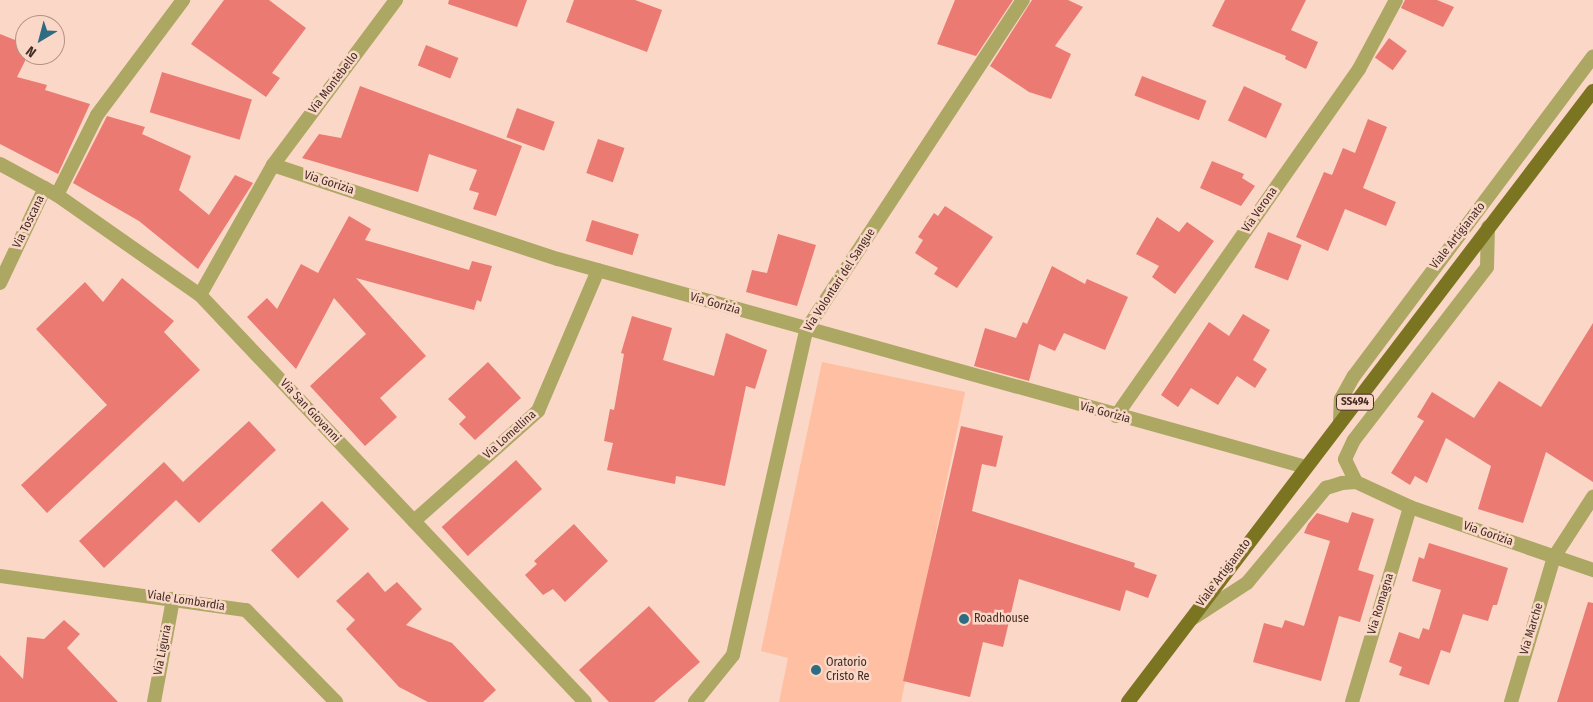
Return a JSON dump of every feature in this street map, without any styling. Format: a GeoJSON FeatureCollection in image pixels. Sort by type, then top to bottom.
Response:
{"type":"FeatureCollection","features":[{"type":"Feature","properties":{"kind":"main road","name":"Viale Artigianato"},"geometry":{"type":"LineString","coordinates":[[1128,702],[1488,227],[1588,102],[1593,91]]}},
{"type":"Feature","properties":{"kind":"street","name":"Via Toscana"},"geometry":{"type":"LineString","coordinates":[[0,283],[97,115],[183,0]]}},
{"type":"Feature","properties":{"kind":"street","name":"Via Montebello"},"geometry":{"type":"LineString","coordinates":[[273,165],[396,0]]}},
{"type":"Feature","properties":{"kind":"street","name":"Via Volontari del Sangue"},"geometry":{"type":"LineString","coordinates":[[695,702],[733,655],[806,330],[1024,0]]}},
{"type":"Feature","properties":{"kind":"street","name":"Via Verona"},"geometry":{"type":"LineString","coordinates":[[1116,416],[1360,69],[1396,0]]}},
{"type":"Feature","properties":{"kind":"street","name":"Viale Artigianato"},"geometry":{"type":"LineString","coordinates":[[1340,422],[1341,399],[1354,376],[1593,57]]}},
{"type":"Feature","properties":{"kind":"street","name":"Via San Giovanni"},"geometry":{"type":"LineString","coordinates":[[0,164],[51,192],[200,295],[585,702]]}},
{"type":"Feature","properties":{"kind":"street","name":"Via Gorizia"},"geometry":{"type":"LineString","coordinates":[[273,165],[598,270],[806,330],[1306,467]]}},
{"type":"Feature","properties":{"kind":"street"},"geometry":{"type":"LineString","coordinates":[[200,295],[273,165]]}},
{"type":"Feature","properties":{"kind":"street"},"geometry":{"type":"LineString","coordinates":[[1188,621],[1247,583],[1326,488],[1356,482],[1346,459],[1354,440],[1487,266],[1488,227]]}},
{"type":"Feature","properties":{"kind":"street","name":"Via Lomellina"},"geometry":{"type":"LineString","coordinates":[[414,521],[538,411],[598,270]]}},
{"type":"Feature","properties":{"kind":"street","name":"Via Gorizia"},"geometry":{"type":"LineString","coordinates":[[1356,482],[1410,506],[1593,570]]}},
{"type":"Feature","properties":{"kind":"street","name":"Via Marche"},"geometry":{"type":"LineString","coordinates":[[1511,702],[1554,557],[1593,497]]}},
{"type":"Feature","properties":{"kind":"street","name":"Via Romagna"},"geometry":{"type":"LineString","coordinates":[[1352,702],[1410,506]]}},
{"type":"Feature","properties":{"kind":"street","name":"Viale Lombardia"},"geometry":{"type":"LineString","coordinates":[[0,576],[246,610],[336,702]]}},
{"type":"Feature","properties":{"kind":"street","name":"Via Liguria"},"geometry":{"type":"LineString","coordinates":[[154,702],[173,599]]}},
{"type":"Feature","properties":{"kind":"shaded area"},"geometry":{"type":"Polygon","coordinates":[[[822,362],[965,392],[901,702],[779,702],[788,658],[761,651],[822,362]]]}},
{"type":"Feature","properties":{"kind":"building"},"geometry":{"type":"Polygon","coordinates":[[[224,0],[269,0],[306,28],[272,73],[280,78],[266,97],[191,44],[224,0]]]}},
{"type":"Feature","properties":{"kind":"building"},"geometry":{"type":"Polygon","coordinates":[[[449,0],[527,0],[517,27],[448,4],[449,0]]]}},
{"type":"Feature","properties":{"kind":"building"},"geometry":{"type":"Polygon","coordinates":[[[574,0],[635,0],[662,10],[647,52],[566,22],[574,0]]]}},
{"type":"Feature","properties":{"kind":"building"},"geometry":{"type":"Polygon","coordinates":[[[955,0],[1013,0],[976,56],[937,44],[955,0]]]}},
{"type":"Feature","properties":{"kind":"building"},"geometry":{"type":"Polygon","coordinates":[[[1032,0],[1068,0],[1083,7],[1055,46],[1071,54],[1051,99],[1029,92],[990,66],[1032,0]]]}},
{"type":"Feature","properties":{"kind":"building"},"geometry":{"type":"Polygon","coordinates":[[[1225,0],[1306,0],[1291,30],[1318,42],[1306,69],[1285,59],[1286,56],[1212,26],[1225,0]]]}},
{"type":"Feature","properties":{"kind":"building"},"geometry":{"type":"Polygon","coordinates":[[[1405,0],[1437,0],[1454,7],[1443,27],[1401,8],[1405,0]]]}},
{"type":"Feature","properties":{"kind":"building"},"geometry":{"type":"Polygon","coordinates":[[[0,34],[15,40],[15,65],[23,65],[17,77],[47,85],[45,90],[90,104],[58,174],[0,144],[0,34]]]}},
{"type":"Feature","properties":{"kind":"building"},"geometry":{"type":"Polygon","coordinates":[[[1389,38],[1407,51],[1393,70],[1375,57],[1389,38]]]}},
{"type":"Feature","properties":{"kind":"building"},"geometry":{"type":"Polygon","coordinates":[[[426,45],[458,58],[450,79],[418,65],[426,45]]]}},
{"type":"Feature","properties":{"kind":"building"},"geometry":{"type":"Polygon","coordinates":[[[162,72],[252,99],[240,140],[150,112],[162,72]]]}},
{"type":"Feature","properties":{"kind":"building"},"geometry":{"type":"Polygon","coordinates":[[[1142,76],[1206,101],[1199,120],[1134,96],[1142,76]]]}},
{"type":"Feature","properties":{"kind":"building"},"geometry":{"type":"Polygon","coordinates":[[[360,86],[522,146],[496,216],[473,209],[479,193],[469,190],[477,170],[429,154],[418,192],[302,158],[319,134],[341,138],[360,86]]]}},
{"type":"Feature","properties":{"kind":"building"},"geometry":{"type":"Polygon","coordinates":[[[1244,86],[1282,104],[1266,138],[1228,120],[1244,86]]]}},
{"type":"Feature","properties":{"kind":"building"},"geometry":{"type":"Polygon","coordinates":[[[517,108],[555,122],[544,151],[506,137],[517,108]]]}},
{"type":"Feature","properties":{"kind":"building"},"geometry":{"type":"Polygon","coordinates":[[[107,116],[145,127],[142,134],[191,156],[179,190],[209,215],[235,175],[253,183],[198,269],[139,221],[73,183],[107,116]]]}},
{"type":"Feature","properties":{"kind":"building"},"geometry":{"type":"Polygon","coordinates":[[[1368,119],[1387,127],[1363,188],[1396,202],[1386,226],[1345,209],[1328,251],[1296,237],[1324,172],[1332,175],[1343,148],[1355,153],[1368,119]]]}},
{"type":"Feature","properties":{"kind":"building"},"geometry":{"type":"Polygon","coordinates":[[[598,139],[624,148],[613,182],[586,173],[598,139]]]}},
{"type":"Feature","properties":{"kind":"building"},"geometry":{"type":"Polygon","coordinates":[[[1212,161],[1244,174],[1242,178],[1255,186],[1241,206],[1200,188],[1212,161]]]}},
{"type":"Feature","properties":{"kind":"building"},"geometry":{"type":"Polygon","coordinates":[[[945,206],[993,237],[957,288],[934,274],[938,268],[915,253],[923,240],[918,237],[934,213],[938,216],[945,206]]]}},
{"type":"Feature","properties":{"kind":"building"},"geometry":{"type":"Polygon","coordinates":[[[349,216],[371,229],[365,240],[469,270],[472,261],[492,266],[481,302],[477,300],[474,310],[356,278],[426,356],[380,398],[397,417],[365,446],[310,386],[366,334],[334,298],[296,369],[247,317],[267,298],[277,309],[301,264],[318,273],[349,216]]]}},
{"type":"Feature","properties":{"kind":"building"},"geometry":{"type":"Polygon","coordinates":[[[1157,217],[1179,232],[1187,222],[1214,241],[1175,294],[1152,277],[1159,266],[1136,254],[1157,217]]]}},
{"type":"Feature","properties":{"kind":"building"},"geometry":{"type":"Polygon","coordinates":[[[592,220],[639,234],[632,255],[586,241],[592,220]]]}},
{"type":"Feature","properties":{"kind":"building"},"geometry":{"type":"Polygon","coordinates":[[[1268,232],[1302,245],[1288,280],[1254,267],[1268,232]]]}},
{"type":"Feature","properties":{"kind":"building"},"geometry":{"type":"Polygon","coordinates":[[[778,234],[816,245],[797,306],[746,292],[752,270],[767,273],[778,234]]]}},
{"type":"Feature","properties":{"kind":"building"},"geometry":{"type":"Polygon","coordinates":[[[1052,266],[1085,284],[1087,279],[1128,297],[1105,350],[1064,333],[1055,351],[1039,344],[1029,381],[974,366],[985,328],[1016,338],[1023,322],[1027,324],[1052,266]]]}},
{"type":"Feature","properties":{"kind":"building"},"geometry":{"type":"Polygon","coordinates":[[[122,278],[174,321],[164,332],[200,370],[47,513],[21,485],[107,405],[36,329],[85,282],[103,302],[122,278]]]}},
{"type":"Feature","properties":{"kind":"building"},"geometry":{"type":"Polygon","coordinates":[[[1243,314],[1270,330],[1253,360],[1267,369],[1255,388],[1237,376],[1218,405],[1191,388],[1178,407],[1161,395],[1209,322],[1229,336],[1243,314]]]}},
{"type":"Feature","properties":{"kind":"building"},"geometry":{"type":"Polygon","coordinates":[[[632,316],[672,328],[663,360],[714,376],[726,333],[767,350],[755,389],[746,386],[725,486],[676,476],[675,484],[607,470],[613,443],[604,441],[610,409],[614,410],[624,354],[621,353],[632,316]]]}},
{"type":"Feature","properties":{"kind":"building"},"geometry":{"type":"Polygon","coordinates":[[[1593,323],[1593,482],[1546,452],[1523,523],[1478,509],[1491,466],[1446,438],[1427,483],[1415,476],[1410,485],[1391,473],[1424,421],[1417,417],[1432,392],[1474,418],[1499,381],[1541,407],[1593,323]]]}},
{"type":"Feature","properties":{"kind":"building"},"geometry":{"type":"Polygon","coordinates":[[[488,362],[521,398],[475,440],[459,424],[466,417],[448,399],[488,362]]]}},
{"type":"Feature","properties":{"kind":"building"},"geometry":{"type":"Polygon","coordinates":[[[249,421],[276,450],[199,523],[176,500],[104,568],[79,541],[164,462],[183,482],[249,421]]]}},
{"type":"Feature","properties":{"kind":"building"},"geometry":{"type":"Polygon","coordinates":[[[961,426],[1003,436],[996,467],[982,464],[972,511],[1135,563],[1134,567],[1157,575],[1148,598],[1126,590],[1120,611],[1019,579],[1003,647],[983,642],[970,697],[903,681],[961,426]]]}},
{"type":"Feature","properties":{"kind":"building"},"geometry":{"type":"Polygon","coordinates":[[[516,460],[542,489],[468,556],[442,527],[516,460]]]}},
{"type":"Feature","properties":{"kind":"building"},"geometry":{"type":"Polygon","coordinates":[[[322,501],[349,529],[298,578],[271,550],[322,501]]]}},
{"type":"Feature","properties":{"kind":"building"},"geometry":{"type":"Polygon","coordinates":[[[1352,512],[1374,519],[1358,570],[1374,575],[1360,622],[1339,616],[1321,681],[1253,662],[1264,623],[1282,628],[1285,620],[1304,626],[1330,541],[1304,533],[1308,524],[1317,513],[1348,523],[1352,512]]]}},
{"type":"Feature","properties":{"kind":"building"},"geometry":{"type":"Polygon","coordinates":[[[574,524],[608,561],[565,602],[553,589],[543,595],[525,575],[537,564],[534,561],[574,524]]]}},
{"type":"Feature","properties":{"kind":"building"},"geometry":{"type":"Polygon","coordinates":[[[1429,543],[1508,568],[1497,605],[1493,605],[1488,621],[1463,614],[1450,653],[1441,650],[1429,685],[1399,675],[1402,667],[1389,662],[1399,632],[1419,639],[1423,628],[1429,630],[1441,590],[1412,581],[1419,557],[1424,559],[1429,543]]]}},
{"type":"Feature","properties":{"kind":"building"},"geometry":{"type":"Polygon","coordinates":[[[368,572],[385,592],[397,582],[422,609],[406,625],[452,643],[496,690],[483,702],[428,702],[399,687],[346,629],[355,620],[336,601],[368,572]]]}},
{"type":"Feature","properties":{"kind":"building"},"geometry":{"type":"Polygon","coordinates":[[[1588,602],[1593,603],[1593,702],[1557,702],[1588,602]]]}},
{"type":"Feature","properties":{"kind":"building"},"geometry":{"type":"Polygon","coordinates":[[[649,606],[700,662],[654,702],[609,702],[579,670],[649,606]]]}},
{"type":"Feature","properties":{"kind":"building"},"geometry":{"type":"Polygon","coordinates":[[[64,620],[80,634],[67,648],[118,702],[0,702],[0,655],[23,679],[27,637],[44,639],[64,620]]]}},
{"type":"Feature","properties":{"kind":"place","name":"Roadhouse"},"geometry":{"type":"Point","coordinates":[964,619]}},
{"type":"Feature","properties":{"kind":"place","name":"Oratorio Cristo Re"},"geometry":{"type":"Point","coordinates":[816,670]}}]}
